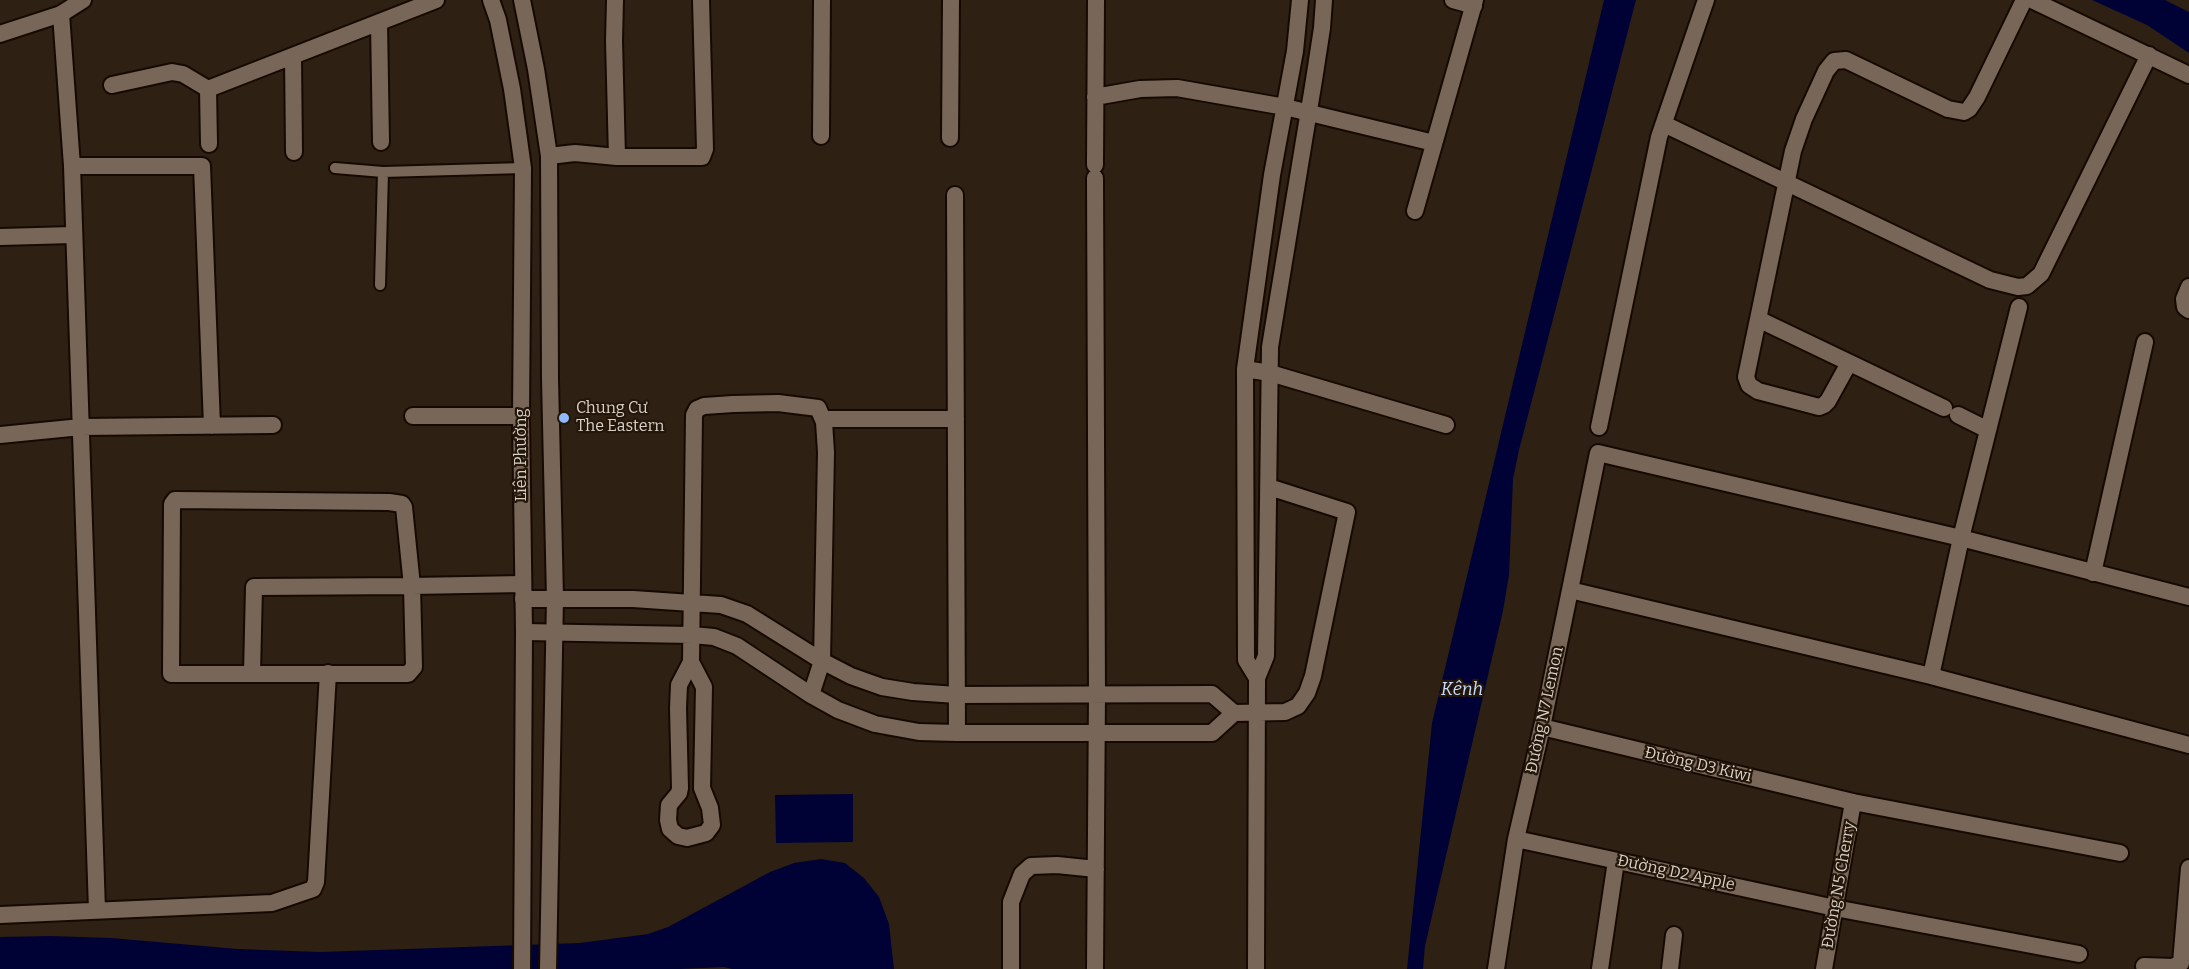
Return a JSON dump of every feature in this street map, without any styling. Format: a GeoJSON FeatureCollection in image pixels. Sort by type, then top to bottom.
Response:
{"type":"FeatureCollection","features":[{"type":"Feature","properties":{"kind":"street"},"geometry":{"type":"LineString","coordinates":[[0,34],[61,14],[83,0]]}},
{"type":"Feature","properties":{"kind":"street"},"geometry":{"type":"LineString","coordinates":[[208,89],[436,0]]}},
{"type":"Feature","properties":{"kind":"street","name":"Liên Phường"},"geometry":{"type":"LineString","coordinates":[[491,0],[498,20],[512,89],[523,168],[522,969]]}},
{"type":"Feature","properties":{"kind":"street","name":"Liên Phường"},"geometry":{"type":"LineString","coordinates":[[522,0],[536,69],[549,156],[550,379],[555,598],[548,969]]}},
{"type":"Feature","properties":{"kind":"street"},"geometry":{"type":"LineString","coordinates":[[615,0],[617,157]]}},
{"type":"Feature","properties":{"kind":"street"},"geometry":{"type":"LineString","coordinates":[[549,156],[574,153],[617,157],[702,157],[705,149],[702,0]]}},
{"type":"Feature","properties":{"kind":"street"},"geometry":{"type":"LineString","coordinates":[[821,136],[822,0]]}},
{"type":"Feature","properties":{"kind":"street"},"geometry":{"type":"LineString","coordinates":[[950,138],[951,0]]}},
{"type":"Feature","properties":{"kind":"street"},"geometry":{"type":"LineString","coordinates":[[1095,969],[1096,0]]}},
{"type":"Feature","properties":{"kind":"street"},"geometry":{"type":"LineString","coordinates":[[1257,678],[1245,660],[1245,369],[1272,175],[1295,51],[1300,0]]}},
{"type":"Feature","properties":{"kind":"street"},"geometry":{"type":"LineString","coordinates":[[1256,969],[1257,678],[1266,656],[1270,347],[1322,28],[1323,0]]}},
{"type":"Feature","properties":{"kind":"street"},"geometry":{"type":"LineString","coordinates":[[1415,211],[1474,3],[1453,0]]}},
{"type":"Feature","properties":{"kind":"street"},"geometry":{"type":"LineString","coordinates":[[1599,427],[1656,150],[1706,0]]}},
{"type":"Feature","properties":{"kind":"street"},"geometry":{"type":"LineString","coordinates":[[1849,363],[1824,405],[1814,406],[1753,388],[1746,377],[1793,151],[1804,119],[1826,71],[1834,61],[1840,59],[1852,62],[1948,109],[1964,112],[1969,109],[1977,96],[2024,0]]}},
{"type":"Feature","properties":{"kind":"street"},"geometry":{"type":"LineString","coordinates":[[2032,0],[2189,75]]}},
{"type":"Feature","properties":{"kind":"street"},"geometry":{"type":"LineString","coordinates":[[61,14],[72,166],[97,910]]}},
{"type":"Feature","properties":{"kind":"street"},"geometry":{"type":"LineString","coordinates":[[379,22],[381,142]]}},
{"type":"Feature","properties":{"kind":"street"},"geometry":{"type":"LineString","coordinates":[[1664,124],[1990,280],[2008,286],[2027,286],[2041,274],[2148,55]]}},
{"type":"Feature","properties":{"kind":"street"},"geometry":{"type":"LineString","coordinates":[[293,56],[294,152]]}},
{"type":"Feature","properties":{"kind":"street"},"geometry":{"type":"LineString","coordinates":[[112,85],[172,72],[183,74],[208,89]]}},
{"type":"Feature","properties":{"kind":"street"},"geometry":{"type":"LineString","coordinates":[[1095,96],[1140,89],[1177,88],[1285,107],[1434,143]]}},
{"type":"Feature","properties":{"kind":"street"},"geometry":{"type":"LineString","coordinates":[[208,89],[209,144]]}},
{"type":"Feature","properties":{"kind":"street"},"geometry":{"type":"LineString","coordinates":[[72,166],[202,166],[212,426]]}},
{"type":"Feature","properties":{"kind":"street"},"geometry":{"type":"LineString","coordinates":[[955,195],[957,734]]}},
{"type":"Feature","properties":{"kind":"street"},"geometry":{"type":"LineString","coordinates":[[0,237],[73,235]]}},
{"type":"Feature","properties":{"kind":"street"},"geometry":{"type":"LineString","coordinates":[[2189,287],[2184,299],[2189,310]]}},
{"type":"Feature","properties":{"kind":"street"},"geometry":{"type":"LineString","coordinates":[[1931,676],[1961,538],[2019,307]]}},
{"type":"Feature","properties":{"kind":"street"},"geometry":{"type":"LineString","coordinates":[[1758,319],[1988,430]]}},
{"type":"Feature","properties":{"kind":"street"},"geometry":{"type":"LineString","coordinates":[[2093,573],[2145,342]]}},
{"type":"Feature","properties":{"kind":"street"},"geometry":{"type":"LineString","coordinates":[[1245,369],[1270,373],[1446,425]]}},
{"type":"Feature","properties":{"kind":"street"},"geometry":{"type":"LineString","coordinates":[[691,662],[704,687],[702,788],[710,808],[712,825],[706,833],[687,838],[678,836],[670,829],[668,819],[669,805],[679,793],[680,788],[679,685],[691,662],[694,415],[697,409],[704,406],[778,404],[818,408],[823,418],[826,452],[822,661],[811,696]]}},
{"type":"Feature","properties":{"kind":"street"},"geometry":{"type":"LineString","coordinates":[[412,416],[521,416]]}},
{"type":"Feature","properties":{"kind":"street"},"geometry":{"type":"LineString","coordinates":[[823,418],[956,420]]}},
{"type":"Feature","properties":{"kind":"street"},"geometry":{"type":"LineString","coordinates":[[0,435],[81,427],[273,425]]}},
{"type":"Feature","properties":{"kind":"street","name":"Đường N7 Lemon"},"geometry":{"type":"LineString","coordinates":[[1496,969],[1516,839],[1542,727],[1598,453],[1961,538]]}},
{"type":"Feature","properties":{"kind":"street"},"geometry":{"type":"LineString","coordinates":[[252,673],[254,587],[412,586],[523,591],[555,598],[721,604],[747,614],[822,661],[851,676],[882,687],[913,692],[957,695],[1212,694],[1234,713],[1285,712],[1298,706],[1307,693],[1317,659],[1347,512],[1269,487]]}},
{"type":"Feature","properties":{"kind":"street"},"geometry":{"type":"LineString","coordinates":[[175,500],[402,504],[412,586],[414,667],[408,674],[171,674],[172,504],[175,500]]}},
{"type":"Feature","properties":{"kind":"street"},"geometry":{"type":"LineString","coordinates":[[1961,538],[2189,597]]}},
{"type":"Feature","properties":{"kind":"street"},"geometry":{"type":"LineString","coordinates":[[1570,590],[1931,676],[2189,745]]}},
{"type":"Feature","properties":{"kind":"street"},"geometry":{"type":"LineString","coordinates":[[524,632],[692,634],[714,637],[737,646],[811,696],[838,710],[875,724],[920,732],[957,734],[1212,733],[1234,713]]}},
{"type":"Feature","properties":{"kind":"street"},"geometry":{"type":"LineString","coordinates":[[0,915],[272,903],[313,888],[316,882],[328,673]]}},
{"type":"Feature","properties":{"kind":"street","name":"Đường D3 Kiwi"},"geometry":{"type":"LineString","coordinates":[[1542,727],[1853,802],[2120,853]]}},
{"type":"Feature","properties":{"kind":"street","name":"Đường N5 Cherry"},"geometry":{"type":"LineString","coordinates":[[1824,969],[1853,802]]}},
{"type":"Feature","properties":{"kind":"street","name":"Đường D2 Apple"},"geometry":{"type":"LineString","coordinates":[[1516,839],[1835,908],[2079,954]]}},
{"type":"Feature","properties":{"kind":"street"},"geometry":{"type":"LineString","coordinates":[[1600,969],[1616,861]]}},
{"type":"Feature","properties":{"kind":"street"},"geometry":{"type":"LineString","coordinates":[[1011,969],[1011,902],[1022,874],[1031,866],[1096,869]]}},
{"type":"Feature","properties":{"kind":"street"},"geometry":{"type":"LineString","coordinates":[[2144,966],[2173,967],[2181,963],[2189,868]]}},
{"type":"Feature","properties":{"kind":"street"},"geometry":{"type":"LineString","coordinates":[[1670,969],[1674,935]]}},
{"type":"Feature","properties":{"kind":"lane"},"geometry":{"type":"LineString","coordinates":[[335,168],[383,172],[523,168]]}},
{"type":"Feature","properties":{"kind":"lane"},"geometry":{"type":"LineString","coordinates":[[380,285],[383,172]]}},
{"type":"Feature","properties":{"kind":"water","name":"Kênh"},"geometry":{"type":"Polygon","coordinates":[[[1604,0],[1636,0],[1519,450],[1513,479],[1509,575],[1503,611],[1425,946],[1423,969],[1407,969],[1432,723],[1604,0]]]}},
{"type":"Feature","properties":{"kind":"water"},"geometry":{"type":"Polygon","coordinates":[[[2092,0],[2165,0],[2189,12],[2189,53],[2147,25],[2092,0]]]}},
{"type":"Feature","properties":{"kind":"water"},"geometry":{"type":"Polygon","coordinates":[[[853,794],[853,842],[776,843],[775,795],[853,794]]]}},
{"type":"Feature","properties":{"kind":"water"},"geometry":{"type":"Polygon","coordinates":[[[821,859],[845,863],[864,878],[879,897],[889,924],[894,969],[732,969],[724,967],[680,969],[0,969],[0,937],[111,938],[238,949],[320,952],[580,943],[648,934],[668,927],[770,872],[794,863],[821,859]]]}},
{"type":"Feature","properties":{"kind":"place","name":"Chung Cư The Eastern"},"geometry":{"type":"Point","coordinates":[564,418]}}]}
